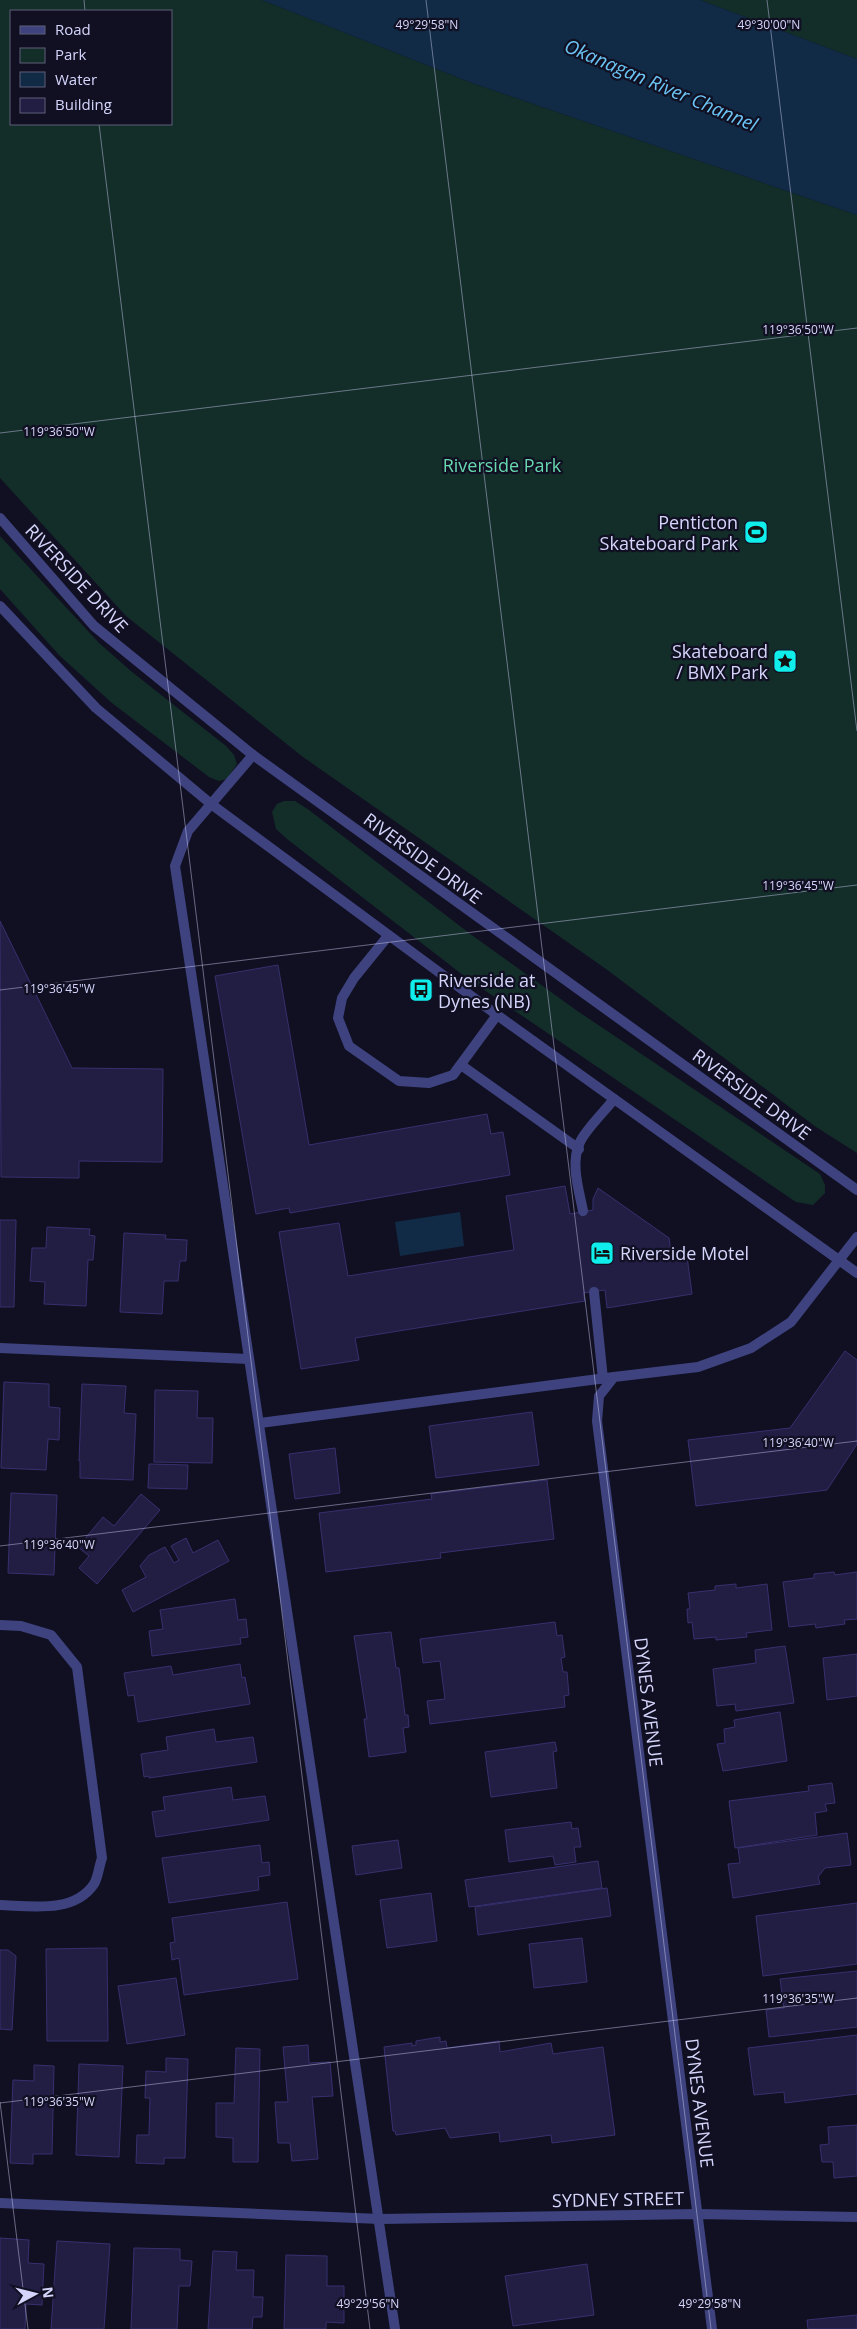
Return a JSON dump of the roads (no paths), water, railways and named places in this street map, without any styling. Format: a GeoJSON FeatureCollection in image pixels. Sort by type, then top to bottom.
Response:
{"type":"FeatureCollection","features":[{"type":"Feature","properties":{"kind":"street","name":"RIVERSIDE DRIVE"},"geometry":{"type":"LineString","coordinates":[[0,518],[94,626],[253,755],[857,1190]]}},
{"type":"Feature","properties":{"kind":"street"},"geometry":{"type":"LineString","coordinates":[[0,606],[96,708],[211,804],[388,936],[857,1273]]}},
{"type":"Feature","properties":{"kind":"street"},"geometry":{"type":"LineString","coordinates":[[253,755],[188,831],[175,866],[396,2329]]}},
{"type":"Feature","properties":{"kind":"street"},"geometry":{"type":"LineString","coordinates":[[388,936],[354,978],[342,998],[338,1018],[349,1046],[399,1081],[429,1083],[453,1075],[497,1015]]}},
{"type":"Feature","properties":{"kind":"street"},"geometry":{"type":"LineString","coordinates":[[461,1065],[579,1149]]}},
{"type":"Feature","properties":{"kind":"street"},"geometry":{"type":"LineString","coordinates":[[583,1212],[577,1178],[580,1142],[614,1099]]}},
{"type":"Feature","properties":{"kind":"street"},"geometry":{"type":"LineString","coordinates":[[260,1423],[698,1367],[751,1348],[791,1322],[857,1237]]}},
{"type":"Feature","properties":{"kind":"street"},"geometry":{"type":"LineString","coordinates":[[594,1292],[603,1379]]}},
{"type":"Feature","properties":{"kind":"street"},"geometry":{"type":"LineString","coordinates":[[0,1348],[249,1359]]}},
{"type":"Feature","properties":{"kind":"street","name":"DYNES AVENUE"},"geometry":{"type":"LineString","coordinates":[[614,1377],[599,1396],[597,1421],[712,2329]]}},
{"type":"Feature","properties":{"kind":"street"},"geometry":{"type":"LineString","coordinates":[[0,1625],[21,1626],[51,1635],[77,1667],[102,1858],[94,1884],[76,1900],[50,1907],[0,1905]]}},
{"type":"Feature","properties":{"kind":"street","name":"SYDNEY STREET"},"geometry":{"type":"LineString","coordinates":[[0,2203],[380,2219],[698,2214],[857,2218]]}},
{"type":"Feature","properties":{"kind":"water","name":"Okanagan River Channel"},"geometry":{"type":"Polygon","coordinates":[[[262,0],[700,0],[857,59],[857,215],[472,83],[262,0]]]}},
{"type":"Feature","properties":{"kind":"water"},"geometry":{"type":"Polygon","coordinates":[[[460,1212],[464,1246],[400,1256],[395,1222],[460,1212]]]}},
{"type":"Feature","properties":{"kind":"place","name":"Penticton Skateboard Park"},"geometry":{"type":"Point","coordinates":[756,532]}},
{"type":"Feature","properties":{"kind":"place","name":"Skateboard / BMX Park"},"geometry":{"type":"Point","coordinates":[785,661]}},
{"type":"Feature","properties":{"kind":"place","name":"Riverside at Dynes (NB)"},"geometry":{"type":"Point","coordinates":[421,990]}},
{"type":"Feature","properties":{"kind":"place","name":"Riverside Motel"},"geometry":{"type":"Point","coordinates":[602,1253]}},
{"type":"Feature","properties":{"kind":"park label","name":"Riverside Park"},"geometry":{"type":"Point","coordinates":[502,465]}}]}
